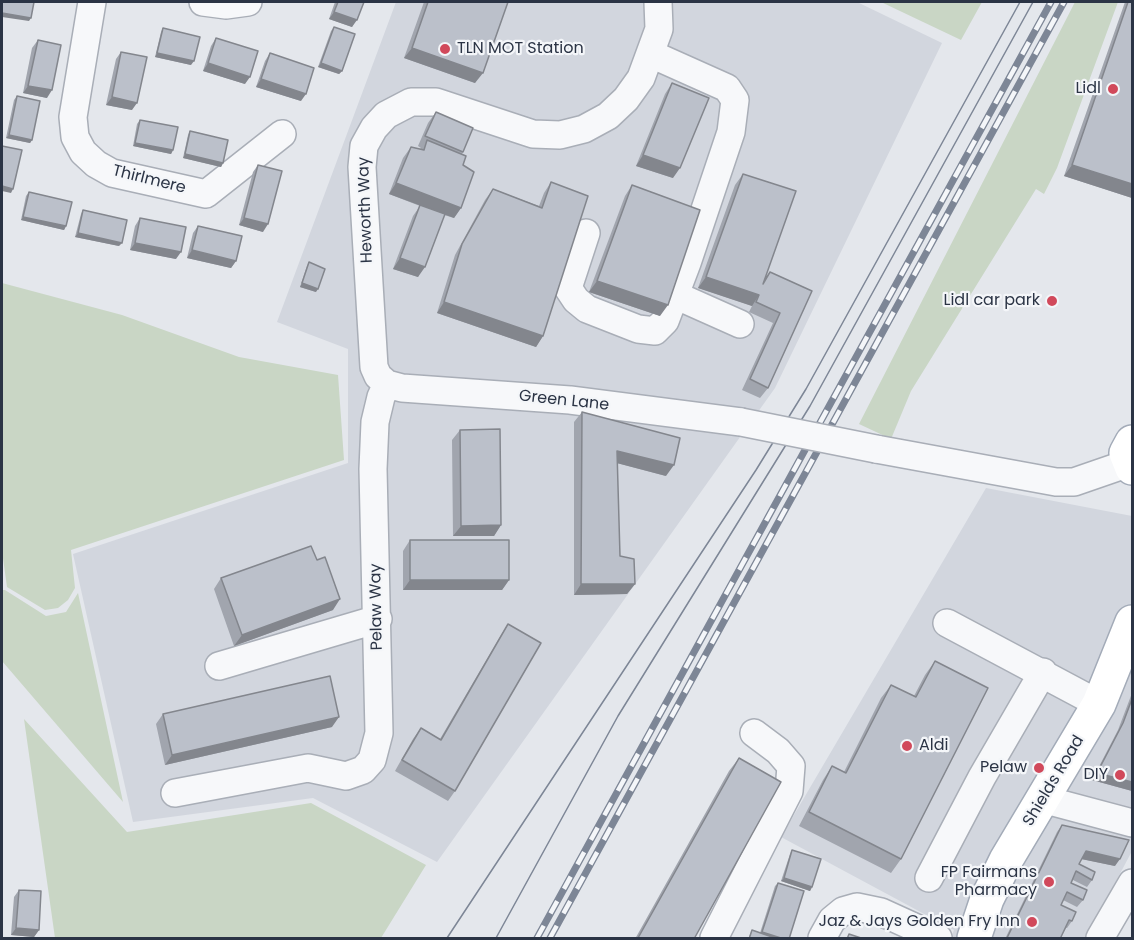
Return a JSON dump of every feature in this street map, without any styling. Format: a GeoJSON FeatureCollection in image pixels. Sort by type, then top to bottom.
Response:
{"type":"FeatureCollection","features":[{"type":"Feature","properties":{"kind":"main road","name":"Shields Road"},"geometry":{"type":"LineString","coordinates":[[974,939],[987,899],[1006,860],[1098,704],[1132,622]]}},
{"type":"Feature","properties":{"kind":"street","name":"Thirlmere"},"geometry":{"type":"LineString","coordinates":[[92,2],[73,117],[75,137],[83,152],[96,164],[112,173],[206,194],[282,134]]}},
{"type":"Feature","properties":{"kind":"street"},"geometry":{"type":"LineString","coordinates":[[203,2],[226,5],[248,2]]}},
{"type":"Feature","properties":{"kind":"street","name":"Heworth Way"},"geometry":{"type":"LineString","coordinates":[[387,384],[378,376],[374,367],[362,167],[364,146],[374,128],[386,115],[411,102],[436,102],[533,134],[561,135],[584,129],[608,116],[626,99],[641,78],[659,29],[658,2]]}},
{"type":"Feature","properties":{"kind":"street"},"geometry":{"type":"LineString","coordinates":[[586,233],[568,288],[576,300],[587,309],[638,329],[655,331],[665,321],[675,295],[731,132],[735,100],[727,88],[651,54]]}},
{"type":"Feature","properties":{"kind":"street"},"geometry":{"type":"LineString","coordinates":[[675,295],[740,324]]}},
{"type":"Feature","properties":{"kind":"street","name":"Green Lane"},"geometry":{"type":"LineString","coordinates":[[387,384],[570,400],[741,422],[1056,482],[1074,482],[1131,458]]}},
{"type":"Feature","properties":{"kind":"street","name":"Pelaw Way"},"geometry":{"type":"LineString","coordinates":[[175,794],[308,768],[346,776],[363,770],[372,760],[379,733],[373,469],[375,422],[381,397],[387,384]]}},
{"type":"Feature","properties":{"kind":"street"},"geometry":{"type":"LineString","coordinates":[[219,666],[378,619]]}},
{"type":"Feature","properties":{"kind":"street"},"geometry":{"type":"LineString","coordinates":[[947,623],[1043,672],[1098,704]]}},
{"type":"Feature","properties":{"kind":"street"},"geometry":{"type":"LineString","coordinates":[[929,878],[978,783],[1043,672]]}},
{"type":"Feature","properties":{"kind":"street"},"geometry":{"type":"LineString","coordinates":[[714,939],[789,791],[791,766],[778,751],[754,733]]}},
{"type":"Feature","properties":{"kind":"street"},"geometry":{"type":"LineString","coordinates":[[1042,799],[1132,823]]}},
{"type":"Feature","properties":{"kind":"street"},"geometry":{"type":"LineString","coordinates":[[1100,939],[1132,883]]}},
{"type":"Feature","properties":{"kind":"street"},"geometry":{"type":"LineString","coordinates":[[822,939],[832,920],[843,911],[857,907],[881,912],[938,939]]}},
{"type":"Feature","properties":{"kind":"shaded area"},"geometry":{"type":"Polygon","coordinates":[[[396,2],[857,2],[942,43],[775,388],[437,862],[313,798],[133,822],[73,554],[348,463],[348,349],[277,322],[396,2]]]}},
{"type":"Feature","properties":{"kind":"shaded area"},"geometry":{"type":"Polygon","coordinates":[[[986,488],[1132,516],[1132,851],[1086,938],[951,938],[954,930],[781,837],[986,488]]]}},
{"type":"Feature","properties":{"kind":"green space"},"geometry":{"type":"Polygon","coordinates":[[[881,2],[982,2],[961,40],[881,2]]]}},
{"type":"Feature","properties":{"kind":"green space"},"geometry":{"type":"Polygon","coordinates":[[[1075,2],[1118,2],[1057,168],[1044,194],[1036,189],[911,391],[891,439],[859,424],[1075,2]]]}},
{"type":"Feature","properties":{"kind":"green space"},"geometry":{"type":"Polygon","coordinates":[[[2,283],[122,315],[239,357],[338,375],[344,460],[71,550],[75,588],[68,600],[58,608],[45,610],[7,587],[2,551],[2,283]]]}},
{"type":"Feature","properties":{"kind":"green space"},"geometry":{"type":"Polygon","coordinates":[[[2,590],[46,616],[66,612],[78,593],[123,802],[2,661],[2,590]]]}},
{"type":"Feature","properties":{"kind":"green space"},"geometry":{"type":"Polygon","coordinates":[[[24,719],[127,832],[311,803],[426,865],[381,938],[55,938],[24,719]]]}},
{"type":"Feature","properties":{"kind":"building"},"geometry":{"type":"Polygon","coordinates":[[[2,2],[34,2],[31,18],[2,13],[2,2]]]}},
{"type":"Feature","properties":{"kind":"building"},"geometry":{"type":"Polygon","coordinates":[[[338,2],[364,2],[357,20],[334,12],[338,2]]]}},
{"type":"Feature","properties":{"kind":"building"},"geometry":{"type":"Polygon","coordinates":[[[428,2],[508,2],[483,73],[412,48],[428,2]]]}},
{"type":"Feature","properties":{"kind":"building","name":"Lidl"},"geometry":{"type":"Polygon","coordinates":[[[1128,2],[1132,2],[1132,184],[1072,165],[1128,2]]]}},
{"type":"Feature","properties":{"kind":"building"},"geometry":{"type":"Polygon","coordinates":[[[334,27],[355,34],[342,71],[321,63],[334,27]]]}},
{"type":"Feature","properties":{"kind":"building"},"geometry":{"type":"Polygon","coordinates":[[[163,28],[200,37],[194,61],[157,53],[163,28]]]}},
{"type":"Feature","properties":{"kind":"building"},"geometry":{"type":"Polygon","coordinates":[[[216,38],[258,51],[250,77],[208,63],[216,38]]]}},
{"type":"Feature","properties":{"kind":"building"},"geometry":{"type":"Polygon","coordinates":[[[38,40],[61,45],[52,90],[28,86],[38,40]]]}},
{"type":"Feature","properties":{"kind":"building"},"geometry":{"type":"Polygon","coordinates":[[[121,52],[147,57],[137,103],[112,97],[121,52]]]}},
{"type":"Feature","properties":{"kind":"building"},"geometry":{"type":"Polygon","coordinates":[[[270,53],[314,68],[306,94],[261,79],[270,53]]]}},
{"type":"Feature","properties":{"kind":"building"},"geometry":{"type":"Polygon","coordinates":[[[672,83],[709,98],[680,168],[643,155],[672,83]]]}},
{"type":"Feature","properties":{"kind":"building"},"geometry":{"type":"Polygon","coordinates":[[[17,96],[40,101],[32,140],[9,135],[17,96]]]}},
{"type":"Feature","properties":{"kind":"building"},"geometry":{"type":"Polygon","coordinates":[[[436,112],[473,128],[463,152],[425,136],[436,112]]]}},
{"type":"Feature","properties":{"kind":"building"},"geometry":{"type":"Polygon","coordinates":[[[140,120],[178,127],[173,150],[135,143],[140,120]]]}},
{"type":"Feature","properties":{"kind":"building"},"geometry":{"type":"Polygon","coordinates":[[[190,131],[228,140],[223,163],[185,154],[190,131]]]}},
{"type":"Feature","properties":{"kind":"building"},"geometry":{"type":"Polygon","coordinates":[[[427,140],[466,156],[463,165],[474,172],[461,208],[396,183],[411,147],[424,150],[427,140]]]}},
{"type":"Feature","properties":{"kind":"building"},"geometry":{"type":"Polygon","coordinates":[[[2,146],[22,150],[13,189],[2,186],[2,146]]]}},
{"type":"Feature","properties":{"kind":"building"},"geometry":{"type":"Polygon","coordinates":[[[258,165],[282,171],[268,224],[244,218],[258,165]]]}},
{"type":"Feature","properties":{"kind":"building"},"geometry":{"type":"Polygon","coordinates":[[[743,174],[796,191],[763,284],[770,272],[812,291],[768,388],[750,379],[780,313],[756,302],[759,295],[706,277],[743,174]]]}},
{"type":"Feature","properties":{"kind":"building"},"geometry":{"type":"Polygon","coordinates":[[[551,182],[588,196],[543,336],[444,302],[462,244],[493,189],[542,208],[551,182]]]}},
{"type":"Feature","properties":{"kind":"building"},"geometry":{"type":"Polygon","coordinates":[[[632,185],[700,210],[668,305],[597,281],[632,185]]]}},
{"type":"Feature","properties":{"kind":"building"},"geometry":{"type":"Polygon","coordinates":[[[29,192],[72,202],[66,226],[23,217],[29,192]]]}},
{"type":"Feature","properties":{"kind":"building"},"geometry":{"type":"Polygon","coordinates":[[[420,205],[445,214],[425,267],[400,258],[420,205]]]}},
{"type":"Feature","properties":{"kind":"building"},"geometry":{"type":"Polygon","coordinates":[[[83,210],[127,220],[122,243],[78,233],[83,210]]]}},
{"type":"Feature","properties":{"kind":"building"},"geometry":{"type":"Polygon","coordinates":[[[140,218],[186,227],[181,252],[135,243],[140,218]]]}},
{"type":"Feature","properties":{"kind":"building"},"geometry":{"type":"Polygon","coordinates":[[[198,226],[242,236],[236,261],[192,250],[198,226]]]}},
{"type":"Feature","properties":{"kind":"building"},"geometry":{"type":"Polygon","coordinates":[[[309,262],[325,269],[318,289],[302,283],[309,262]]]}},
{"type":"Feature","properties":{"kind":"building"},"geometry":{"type":"Polygon","coordinates":[[[582,412],[680,438],[674,465],[617,451],[620,556],[634,559],[635,584],[581,584],[582,412]]]}},
{"type":"Feature","properties":{"kind":"building"},"geometry":{"type":"Polygon","coordinates":[[[500,429],[501,525],[461,526],[460,430],[500,429]]]}},
{"type":"Feature","properties":{"kind":"building"},"geometry":{"type":"Polygon","coordinates":[[[410,540],[509,540],[509,580],[410,580],[410,540]]]}},
{"type":"Feature","properties":{"kind":"building"},"geometry":{"type":"Polygon","coordinates":[[[311,546],[317,560],[325,557],[340,599],[242,635],[221,578],[311,546]]]}},
{"type":"Feature","properties":{"kind":"building"},"geometry":{"type":"Polygon","coordinates":[[[508,624],[541,643],[455,791],[402,760],[421,728],[441,740],[508,624]]]}},
{"type":"Feature","properties":{"kind":"building","name":"Aldi"},"geometry":{"type":"Polygon","coordinates":[[[935,661],[988,688],[901,859],[809,812],[832,766],[846,773],[891,685],[916,697],[935,661]]]}},
{"type":"Feature","properties":{"kind":"building"},"geometry":{"type":"Polygon","coordinates":[[[330,676],[339,717],[172,755],[163,714],[330,676]]]}},
{"type":"Feature","properties":{"kind":"building"},"geometry":{"type":"Polygon","coordinates":[[[1132,699],[1132,782],[1097,773],[1123,723],[1132,699]]]}},
{"type":"Feature","properties":{"kind":"building"},"geometry":{"type":"Polygon","coordinates":[[[739,758],[781,782],[694,939],[638,938],[739,758]]]}},
{"type":"Feature","properties":{"kind":"building"},"geometry":{"type":"Polygon","coordinates":[[[1062,825],[1129,840],[1120,859],[1086,851],[1079,864],[1095,872],[1092,880],[1076,871],[1071,883],[1087,890],[1083,900],[1067,892],[1061,905],[1076,912],[1072,921],[1069,920],[1060,939],[1007,938],[1062,825]]]}},
{"type":"Feature","properties":{"kind":"building"},"geometry":{"type":"Polygon","coordinates":[[[792,850],[821,859],[812,887],[784,878],[792,850]]]}},
{"type":"Feature","properties":{"kind":"building"},"geometry":{"type":"Polygon","coordinates":[[[778,883],[804,891],[789,939],[762,932],[778,883]]]}},
{"type":"Feature","properties":{"kind":"building"},"geometry":{"type":"Polygon","coordinates":[[[19,890],[41,891],[39,930],[16,928],[19,890]]]}},
{"type":"Feature","properties":{"kind":"building"},"geometry":{"type":"Polygon","coordinates":[[[752,930],[775,938],[775,939],[749,939],[752,930]]]}},
{"type":"Feature","properties":{"kind":"building"},"geometry":{"type":"Polygon","coordinates":[[[849,934],[864,939],[847,939],[849,934]]]}},
{"type":"Feature","properties":{"kind":"tram line"},"geometry":{"type":"LineString","coordinates":[[447,938],[756,470],[806,389],[1020,2]]}},
{"type":"Feature","properties":{"kind":"tram line"},"geometry":{"type":"LineString","coordinates":[[496,938],[618,716],[810,406],[1033,2]]}},
{"type":"Feature","properties":{"kind":"railway"},"geometry":{"type":"LineString","coordinates":[[537,938],[1051,2]]}},
{"type":"Feature","properties":{"kind":"railway"},"geometry":{"type":"LineString","coordinates":[[550,938],[1064,2]]}},
{"type":"Feature","properties":{"kind":"place","name":"TLN MOT Station"},"geometry":{"type":"Point","coordinates":[445,49]}},
{"type":"Feature","properties":{"kind":"place","name":"Lidl"},"geometry":{"type":"Point","coordinates":[1113,89]}},
{"type":"Feature","properties":{"kind":"place","name":"Lidl car park"},"geometry":{"type":"Point","coordinates":[1052,301]}},
{"type":"Feature","properties":{"kind":"place","name":"Aldi"},"geometry":{"type":"Point","coordinates":[907,746]}},
{"type":"Feature","properties":{"kind":"place","name":"Pelaw"},"geometry":{"type":"Point","coordinates":[1039,768]}},
{"type":"Feature","properties":{"kind":"place","name":"DIY"},"geometry":{"type":"Point","coordinates":[1120,775]}},
{"type":"Feature","properties":{"kind":"place","name":"FP Fairmans Pharmacy"},"geometry":{"type":"Point","coordinates":[1049,882]}},
{"type":"Feature","properties":{"kind":"place","name":"Jaz & Jays Golden Fry Inn"},"geometry":{"type":"Point","coordinates":[1032,922]}}]}
